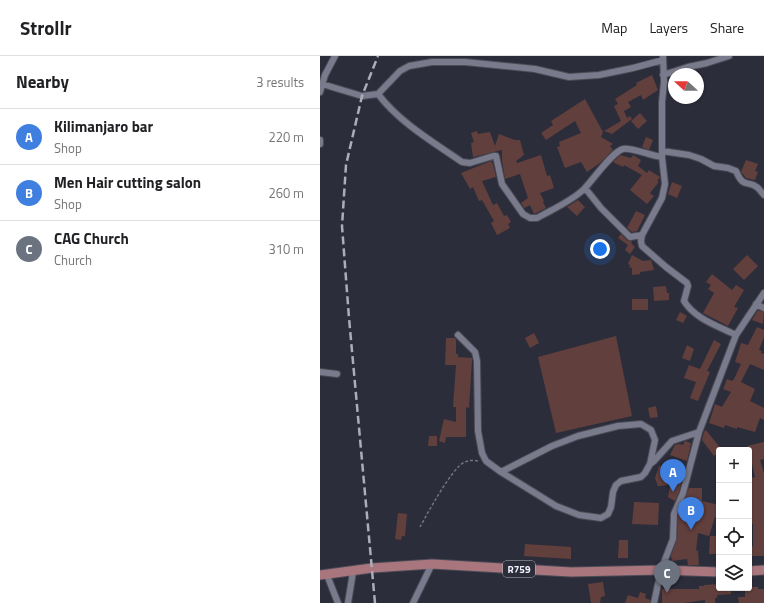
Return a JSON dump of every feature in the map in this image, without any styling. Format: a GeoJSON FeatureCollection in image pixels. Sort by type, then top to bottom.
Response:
{"type":"FeatureCollection","features":[{"type":"Feature","properties":{"kind":"main road","name":"R759"},"geometry":{"type":"LineString","coordinates":[[324,575],[353,572],[372,568],[432,564],[570,572],[661,570],[716,572]]}},
{"type":"Feature","properties":{"kind":"main road"},"geometry":{"type":"LineString","coordinates":[[752,571],[764,570]]}},
{"type":"Feature","properties":{"kind":"street"},"geometry":{"type":"LineString","coordinates":[[328,56],[331,63]]}},
{"type":"Feature","properties":{"kind":"street"},"geometry":{"type":"LineString","coordinates":[[320,92],[322,84],[335,56]]}},
{"type":"Feature","properties":{"kind":"street"},"geometry":{"type":"LineString","coordinates":[[663,75],[688,67],[708,64],[729,56]]}},
{"type":"Feature","properties":{"kind":"street"},"geometry":{"type":"LineString","coordinates":[[322,84],[362,96],[378,94],[400,71],[409,66],[432,62],[465,62],[535,69],[569,77],[599,75],[633,68],[663,58],[664,82],[662,102],[662,154],[665,184],[662,198],[642,235],[642,246],[666,268],[687,283],[688,286],[684,301],[689,309],[700,318],[736,335]]}},
{"type":"Feature","properties":{"kind":"street"},"geometry":{"type":"LineString","coordinates":[[378,94],[416,131],[462,162],[470,163],[496,156],[502,184],[523,214],[530,218],[537,218],[576,196],[621,150],[628,149],[662,154],[689,155],[714,166],[728,168],[736,171],[739,179],[744,184],[757,186],[764,195]]}},
{"type":"Feature","properties":{"kind":"street"},"geometry":{"type":"LineString","coordinates":[[585,188],[621,230],[630,237],[642,235]]}},
{"type":"Feature","properties":{"kind":"street"},"geometry":{"type":"LineString","coordinates":[[654,603],[661,570],[673,539],[674,514],[683,493],[699,432],[736,335],[764,293]]}},
{"type":"Feature","properties":{"kind":"street"},"geometry":{"type":"LineString","coordinates":[[756,304],[764,308]]}},
{"type":"Feature","properties":{"kind":"street"},"geometry":{"type":"LineString","coordinates":[[458,335],[475,352],[477,361],[478,431],[482,453],[486,461],[501,472],[556,506],[579,515],[601,518],[608,514],[616,485],[621,481],[641,477],[646,473],[650,464],[655,440],[651,430],[641,424],[618,426],[578,436],[552,446],[501,472]]}},
{"type":"Feature","properties":{"kind":"street"},"geometry":{"type":"LineString","coordinates":[[320,372],[337,374]]}},
{"type":"Feature","properties":{"kind":"street"},"geometry":{"type":"LineString","coordinates":[[650,464],[672,441],[699,432]]}},
{"type":"Feature","properties":{"kind":"street"},"geometry":{"type":"LineString","coordinates":[[413,603],[432,564]]}},
{"type":"Feature","properties":{"kind":"street"},"geometry":{"type":"LineString","coordinates":[[348,603],[353,572]]}},
{"type":"Feature","properties":{"kind":"street"},"geometry":{"type":"LineString","coordinates":[[324,575],[338,603]]}},
{"type":"Feature","properties":{"kind":"path"},"geometry":{"type":"LineString","coordinates":[[420,528],[435,500],[459,466],[462,463],[471,460],[486,461]]}},
{"type":"Feature","properties":{"kind":"building"},"geometry":{"type":"Polygon","coordinates":[[[652,75],[658,90],[643,100],[641,95],[628,102],[631,107],[624,111],[627,118],[630,116],[632,119],[612,134],[604,131],[621,121],[614,106],[618,104],[615,99],[637,85],[636,83],[652,75]]]}},
{"type":"Feature","properties":{"kind":"building"},"geometry":{"type":"Polygon","coordinates":[[[585,99],[603,132],[601,137],[613,144],[610,146],[613,150],[600,163],[587,172],[581,162],[565,168],[557,147],[560,146],[559,142],[581,133],[575,121],[546,140],[541,133],[553,125],[551,121],[585,99]]]}},
{"type":"Feature","properties":{"kind":"building"},"geometry":{"type":"Polygon","coordinates":[[[640,113],[647,121],[638,129],[631,121],[640,113]]]}},
{"type":"Feature","properties":{"kind":"building"},"geometry":{"type":"Polygon","coordinates":[[[477,131],[478,134],[490,132],[495,146],[499,134],[515,140],[520,140],[524,155],[516,161],[517,163],[541,155],[547,176],[550,175],[554,188],[540,193],[546,208],[534,214],[530,205],[524,208],[521,203],[528,198],[520,174],[505,179],[502,150],[473,157],[471,143],[474,142],[471,133],[477,131]]]}},
{"type":"Feature","properties":{"kind":"building"},"geometry":{"type":"Polygon","coordinates":[[[646,137],[653,140],[649,150],[642,147],[646,137]]]}},
{"type":"Feature","properties":{"kind":"building"},"geometry":{"type":"Polygon","coordinates":[[[620,155],[631,158],[633,155],[641,160],[638,166],[647,173],[649,170],[660,177],[657,181],[659,182],[650,193],[654,196],[647,204],[630,190],[642,175],[624,165],[623,167],[613,162],[620,155]]]}},
{"type":"Feature","properties":{"kind":"building"},"geometry":{"type":"Polygon","coordinates":[[[746,160],[758,164],[755,171],[758,172],[755,180],[746,178],[741,172],[746,160]]]}},
{"type":"Feature","properties":{"kind":"building"},"geometry":{"type":"Polygon","coordinates":[[[491,161],[496,177],[482,181],[493,205],[497,203],[504,216],[507,215],[511,222],[508,224],[510,228],[497,235],[491,223],[494,221],[482,200],[479,201],[473,187],[470,189],[461,173],[491,161]]]}},
{"type":"Feature","properties":{"kind":"building"},"geometry":{"type":"Polygon","coordinates":[[[672,182],[682,186],[677,198],[668,194],[672,182]]]}},
{"type":"Feature","properties":{"kind":"building"},"geometry":{"type":"Polygon","coordinates":[[[578,200],[585,207],[577,216],[567,207],[578,200]]]}},
{"type":"Feature","properties":{"kind":"building"},"geometry":{"type":"Polygon","coordinates":[[[636,211],[645,215],[637,231],[632,232],[627,228],[636,211]]]}},
{"type":"Feature","properties":{"kind":"building"},"geometry":{"type":"Polygon","coordinates":[[[621,234],[628,241],[632,241],[631,243],[635,247],[630,254],[625,250],[628,245],[618,238],[621,234]]]}},
{"type":"Feature","properties":{"kind":"building"},"geometry":{"type":"Polygon","coordinates":[[[632,255],[643,261],[651,260],[654,270],[632,275],[632,268],[629,267],[630,265],[628,264],[632,255]]]}},
{"type":"Feature","properties":{"kind":"building"},"geometry":{"type":"Polygon","coordinates":[[[747,255],[758,266],[744,280],[733,269],[747,255]]]}},
{"type":"Feature","properties":{"kind":"building"},"geometry":{"type":"Polygon","coordinates":[[[712,274],[732,290],[736,285],[744,290],[734,307],[738,308],[728,326],[703,313],[714,293],[708,289],[711,285],[706,282],[712,274]]]}},
{"type":"Feature","properties":{"kind":"building"},"geometry":{"type":"Polygon","coordinates":[[[666,286],[667,293],[669,293],[669,300],[654,301],[653,287],[666,286]]]}},
{"type":"Feature","properties":{"kind":"building"},"geometry":{"type":"Polygon","coordinates":[[[632,299],[648,299],[648,310],[632,310],[632,299]]]}},
{"type":"Feature","properties":{"kind":"building"},"geometry":{"type":"Polygon","coordinates":[[[758,310],[764,312],[763,324],[752,320],[758,310]]]}},
{"type":"Feature","properties":{"kind":"building"},"geometry":{"type":"Polygon","coordinates":[[[680,312],[687,316],[683,323],[676,320],[680,312]]]}},
{"type":"Feature","properties":{"kind":"building"},"geometry":{"type":"Polygon","coordinates":[[[757,327],[764,330],[764,337],[759,350],[764,354],[764,370],[750,364],[741,382],[755,389],[750,401],[764,408],[764,420],[760,418],[755,432],[725,425],[724,428],[709,423],[715,404],[722,407],[731,392],[723,389],[727,379],[732,381],[734,379],[741,364],[735,362],[741,343],[748,345],[757,327]]]}},
{"type":"Feature","properties":{"kind":"building"},"geometry":{"type":"Polygon","coordinates":[[[534,333],[539,343],[530,348],[525,338],[534,333]]]}},
{"type":"Feature","properties":{"kind":"building"},"geometry":{"type":"Polygon","coordinates":[[[616,336],[632,416],[556,433],[538,357],[616,336]]]}},
{"type":"Feature","properties":{"kind":"building"},"geometry":{"type":"Polygon","coordinates":[[[446,338],[455,338],[456,354],[458,354],[458,357],[472,358],[472,360],[469,408],[466,407],[466,437],[446,437],[445,443],[439,441],[444,419],[456,422],[456,407],[453,407],[456,365],[445,365],[446,338]]]}},
{"type":"Feature","properties":{"kind":"building"},"geometry":{"type":"Polygon","coordinates":[[[714,340],[721,344],[707,371],[710,372],[698,401],[690,398],[696,382],[684,378],[689,365],[700,369],[714,340]]]}},
{"type":"Feature","properties":{"kind":"building"},"geometry":{"type":"Polygon","coordinates":[[[687,345],[694,349],[690,361],[682,358],[687,345]]]}},
{"type":"Feature","properties":{"kind":"building"},"geometry":{"type":"Polygon","coordinates":[[[656,406],[658,417],[650,418],[648,408],[656,406]]]}},
{"type":"Feature","properties":{"kind":"building"},"geometry":{"type":"Polygon","coordinates":[[[706,430],[720,447],[716,447],[716,454],[714,456],[702,440],[706,430]]]}},
{"type":"Feature","properties":{"kind":"building"},"geometry":{"type":"Polygon","coordinates":[[[429,436],[437,436],[437,446],[428,446],[429,436]]]}},
{"type":"Feature","properties":{"kind":"building"},"geometry":{"type":"Polygon","coordinates":[[[685,441],[691,443],[687,461],[670,455],[675,445],[683,445],[685,441]]]}},
{"type":"Feature","properties":{"kind":"building"},"geometry":{"type":"Polygon","coordinates":[[[764,442],[764,459],[760,460],[764,473],[764,556],[752,556],[752,478],[755,477],[752,464],[752,447],[747,446],[764,442]]]}},
{"type":"Feature","properties":{"kind":"building"},"geometry":{"type":"Polygon","coordinates":[[[659,466],[685,467],[679,492],[675,501],[668,497],[670,485],[658,486],[655,478],[659,466]]]}},
{"type":"Feature","properties":{"kind":"building"},"geometry":{"type":"Polygon","coordinates":[[[689,488],[702,488],[702,501],[716,504],[716,518],[709,536],[698,533],[696,551],[698,550],[699,565],[688,565],[687,559],[672,561],[671,556],[677,539],[678,515],[689,488]]]}},
{"type":"Feature","properties":{"kind":"building"},"geometry":{"type":"Polygon","coordinates":[[[634,502],[659,503],[658,525],[632,524],[634,502]]]}},
{"type":"Feature","properties":{"kind":"building"},"geometry":{"type":"Polygon","coordinates":[[[398,513],[407,514],[405,536],[402,536],[401,540],[395,539],[398,513]]]}},
{"type":"Feature","properties":{"kind":"building"},"geometry":{"type":"Polygon","coordinates":[[[710,536],[716,536],[716,554],[709,554],[710,536]]]}},
{"type":"Feature","properties":{"kind":"building"},"geometry":{"type":"Polygon","coordinates":[[[619,540],[628,540],[628,558],[618,558],[619,540]]]}},
{"type":"Feature","properties":{"kind":"building"},"geometry":{"type":"Polygon","coordinates":[[[525,544],[571,547],[571,559],[524,556],[525,544]]]}},
{"type":"Feature","properties":{"kind":"building"},"geometry":{"type":"Polygon","coordinates":[[[603,582],[605,596],[601,597],[600,603],[591,603],[588,584],[603,582]]]}},
{"type":"Feature","properties":{"kind":"building"},"geometry":{"type":"Polygon","coordinates":[[[716,584],[716,591],[731,591],[731,594],[717,595],[717,598],[715,598],[715,603],[705,603],[705,600],[684,603],[662,603],[662,589],[699,589],[699,586],[716,584]]]}},
{"type":"Feature","properties":{"kind":"building"},"geometry":{"type":"Polygon","coordinates":[[[752,587],[764,589],[764,603],[739,603],[738,597],[745,597],[745,591],[752,591],[752,587]]]}},
{"type":"Feature","properties":{"kind":"building"},"geometry":{"type":"Polygon","coordinates":[[[640,592],[646,594],[645,598],[650,600],[650,603],[625,603],[628,595],[638,598],[640,592]]]}},
{"type":"Feature","properties":{"kind":"railway"},"geometry":{"type":"LineString","coordinates":[[375,603],[342,226],[346,165],[362,96],[378,56]]}},
{"type":"Feature","properties":{"kind":"place","name":"Kilimanjaro bar"},"geometry":{"type":"Point","coordinates":[673,492]}},
{"type":"Feature","properties":{"kind":"place","name":"Men Hair cutting salon"},"geometry":{"type":"Point","coordinates":[691,530]}},
{"type":"Feature","properties":{"kind":"place","name":"CAG Church"},"geometry":{"type":"Point","coordinates":[667,593]}}]}
